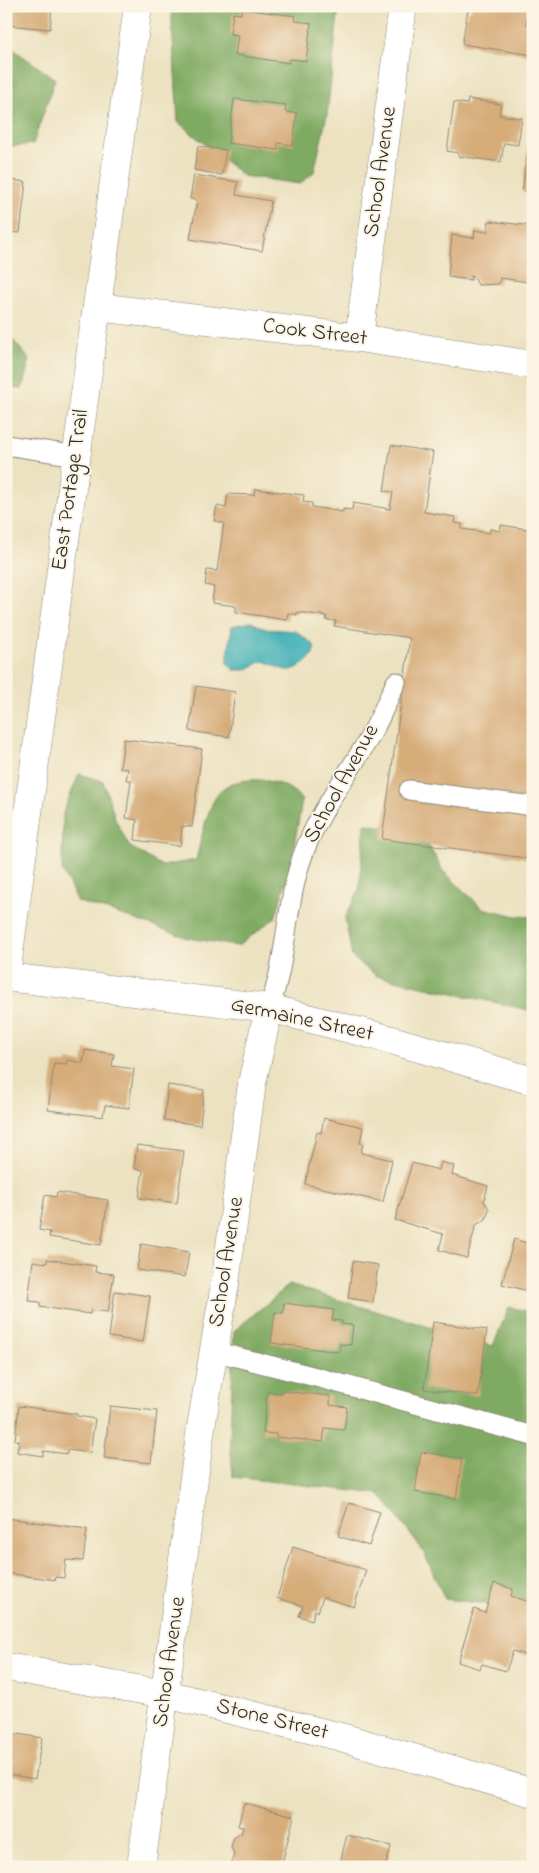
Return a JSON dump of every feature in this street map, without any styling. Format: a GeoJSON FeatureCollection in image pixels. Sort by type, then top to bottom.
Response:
{"type":"FeatureCollection","features":[{"type":"Feature","properties":{"kind":"street","name":"East Portage Trail"},"geometry":{"type":"LineString","coordinates":[[6,976],[138,6]]}},
{"type":"Feature","properties":{"kind":"street","name":"School Avenue"},"geometry":{"type":"LineString","coordinates":[[359,338],[403,6]]}},
{"type":"Feature","properties":{"kind":"street","name":"Cook Street"},"geometry":{"type":"LineString","coordinates":[[97,307],[359,338],[533,366]]}},
{"type":"Feature","properties":{"kind":"street","name":"Germaine Street"},"geometry":{"type":"LineString","coordinates":[[6,976],[269,1008],[388,1039],[533,1081]]}},
{"type":"Feature","properties":{"kind":"street","name":"School Avenue"},"geometry":{"type":"LineString","coordinates":[[141,1867],[166,1694],[198,1445],[226,1278],[252,1083],[269,1008]]}},
{"type":"Feature","properties":{"kind":"street","name":"Stone Street"},"geometry":{"type":"LineString","coordinates":[[6,1667],[166,1694],[333,1735],[533,1792]]}},
{"type":"Feature","properties":{"kind":"lane"},"geometry":{"type":"LineString","coordinates":[[6,445],[77,456]]}},
{"type":"Feature","properties":{"kind":"lane","name":"School Avenue"},"geometry":{"type":"LineString","coordinates":[[269,1008],[275,992],[290,908],[303,853],[319,819],[369,738],[396,682]]}},
{"type":"Feature","properties":{"kind":"lane"},"geometry":{"type":"LineString","coordinates":[[409,790],[533,806]]}},
{"type":"Feature","properties":{"kind":"lane"},"geometry":{"type":"LineString","coordinates":[[213,1352],[316,1377],[533,1436]]}},
{"type":"Feature","properties":{"kind":"green space"},"geometry":{"type":"Polygon","coordinates":[[[171,6],[339,6],[327,115],[314,172],[300,184],[243,176],[178,122],[171,6]]]}},
{"type":"Feature","properties":{"kind":"green space"},"geometry":{"type":"Polygon","coordinates":[[[6,44],[55,79],[33,144],[6,147],[6,44]]]}},
{"type":"Feature","properties":{"kind":"green space"},"geometry":{"type":"Polygon","coordinates":[[[6,332],[30,360],[22,389],[6,388],[6,332]]]}},
{"type":"Feature","properties":{"kind":"green space"},"geometry":{"type":"Polygon","coordinates":[[[79,774],[103,781],[116,821],[129,846],[162,866],[196,860],[211,805],[224,787],[236,782],[255,780],[277,783],[292,790],[302,801],[290,869],[275,918],[238,946],[188,938],[78,902],[62,870],[63,813],[79,774]]]}},
{"type":"Feature","properties":{"kind":"green space"},"geometry":{"type":"Polygon","coordinates":[[[365,824],[421,832],[443,871],[482,908],[516,916],[533,917],[533,1011],[377,976],[352,957],[345,918],[359,890],[365,824]]]}},
{"type":"Feature","properties":{"kind":"green space"},"geometry":{"type":"Polygon","coordinates":[[[289,1285],[493,1346],[509,1307],[533,1313],[533,1600],[480,1603],[445,1599],[423,1551],[380,1494],[233,1477],[230,1437],[234,1331],[289,1285]]]}},
{"type":"Feature","properties":{"kind":"water"},"geometry":{"type":"Polygon","coordinates":[[[251,622],[266,629],[296,631],[314,645],[313,654],[301,666],[291,670],[263,661],[245,670],[234,670],[227,663],[232,626],[251,622]]]}},
{"type":"Feature","properties":{"kind":"building"},"geometry":{"type":"Polygon","coordinates":[[[6,6],[52,6],[50,29],[6,25],[6,6]]]}},
{"type":"Feature","properties":{"kind":"building"},"geometry":{"type":"Polygon","coordinates":[[[472,6],[533,6],[533,16],[528,15],[526,24],[533,25],[532,55],[462,44],[468,10],[471,11],[472,6]]]}},
{"type":"Feature","properties":{"kind":"building"},"geometry":{"type":"Polygon","coordinates":[[[242,9],[296,16],[295,21],[311,23],[306,61],[289,59],[289,63],[235,55],[238,35],[230,34],[233,13],[241,14],[242,9]]]}},
{"type":"Feature","properties":{"kind":"building"},"geometry":{"type":"Polygon","coordinates":[[[234,99],[286,105],[285,112],[297,113],[293,145],[278,143],[278,150],[228,143],[234,99]]]}},
{"type":"Feature","properties":{"kind":"building"},"geometry":{"type":"Polygon","coordinates":[[[468,99],[501,104],[499,115],[522,118],[518,145],[504,143],[501,162],[458,156],[458,153],[447,151],[454,102],[467,104],[468,99]]]}},
{"type":"Feature","properties":{"kind":"building"},"geometry":{"type":"Polygon","coordinates":[[[529,143],[533,143],[533,192],[522,191],[529,143]]]}},
{"type":"Feature","properties":{"kind":"building"},"geometry":{"type":"Polygon","coordinates":[[[198,146],[226,150],[222,175],[194,170],[198,146]]]}},
{"type":"Feature","properties":{"kind":"building"},"geometry":{"type":"Polygon","coordinates":[[[194,175],[238,182],[236,195],[271,201],[262,251],[190,239],[197,200],[190,199],[194,175]]]}},
{"type":"Feature","properties":{"kind":"building"},"geometry":{"type":"Polygon","coordinates":[[[6,179],[26,182],[20,233],[6,232],[6,179]]]}},
{"type":"Feature","properties":{"kind":"building"},"geometry":{"type":"Polygon","coordinates":[[[489,221],[533,226],[533,252],[528,282],[500,278],[499,284],[478,285],[474,277],[471,276],[471,280],[448,277],[452,235],[474,238],[475,230],[487,232],[489,221]]]}},
{"type":"Feature","properties":{"kind":"building"},"geometry":{"type":"Polygon","coordinates":[[[391,445],[433,452],[424,512],[455,517],[454,523],[462,524],[462,529],[489,533],[490,529],[500,531],[501,525],[533,530],[533,859],[382,839],[410,638],[334,626],[336,621],[326,620],[327,616],[297,612],[297,615],[288,613],[287,620],[236,612],[236,606],[212,603],[214,587],[205,585],[207,570],[217,571],[224,523],[214,521],[217,506],[226,508],[228,494],[254,495],[255,489],[304,495],[303,502],[312,503],[312,507],[343,512],[343,509],[352,510],[353,503],[390,509],[393,492],[384,491],[391,445]]]}},
{"type":"Feature","properties":{"kind":"building"},"geometry":{"type":"Polygon","coordinates":[[[196,686],[235,692],[229,737],[189,731],[196,686]]]}},
{"type":"Feature","properties":{"kind":"building"},"geometry":{"type":"Polygon","coordinates":[[[124,739],[202,749],[192,827],[182,826],[180,846],[135,840],[137,820],[126,818],[131,780],[126,780],[128,769],[120,768],[124,739]]]}},
{"type":"Feature","properties":{"kind":"building"},"geometry":{"type":"Polygon","coordinates":[[[85,1050],[114,1054],[112,1066],[134,1069],[129,1108],[105,1105],[103,1117],[48,1110],[54,1063],[66,1064],[67,1060],[83,1063],[85,1050]]]}},
{"type":"Feature","properties":{"kind":"building"},"geometry":{"type":"Polygon","coordinates":[[[168,1085],[204,1090],[200,1125],[164,1120],[168,1085]]]}},
{"type":"Feature","properties":{"kind":"building"},"geometry":{"type":"Polygon","coordinates":[[[324,1118],[363,1127],[360,1143],[363,1144],[361,1153],[392,1160],[383,1202],[305,1184],[317,1132],[321,1133],[324,1118]]]}},
{"type":"Feature","properties":{"kind":"building"},"geometry":{"type":"Polygon","coordinates":[[[137,1145],[184,1151],[177,1203],[139,1198],[143,1170],[134,1168],[137,1145]]]}},
{"type":"Feature","properties":{"kind":"building"},"geometry":{"type":"Polygon","coordinates":[[[441,1162],[454,1166],[452,1175],[488,1186],[484,1201],[489,1209],[486,1219],[476,1225],[467,1258],[439,1250],[443,1234],[395,1220],[412,1163],[439,1170],[441,1162]]]}},
{"type":"Feature","properties":{"kind":"building"},"geometry":{"type":"Polygon","coordinates":[[[57,1192],[108,1200],[101,1245],[49,1237],[50,1232],[39,1230],[45,1195],[56,1197],[57,1192]]]}},
{"type":"Feature","properties":{"kind":"building"},"geometry":{"type":"Polygon","coordinates":[[[514,1239],[533,1245],[532,1292],[502,1284],[514,1239]]]}},
{"type":"Feature","properties":{"kind":"building"},"geometry":{"type":"Polygon","coordinates":[[[141,1244],[189,1252],[185,1277],[137,1270],[141,1244]]]}},
{"type":"Feature","properties":{"kind":"building"},"geometry":{"type":"Polygon","coordinates":[[[47,1259],[96,1266],[95,1272],[114,1274],[108,1312],[91,1310],[90,1314],[40,1307],[40,1302],[28,1301],[33,1261],[47,1263],[47,1259]]]}},
{"type":"Feature","properties":{"kind":"building"},"geometry":{"type":"Polygon","coordinates":[[[353,1261],[378,1265],[373,1302],[348,1298],[353,1261]]]}},
{"type":"Feature","properties":{"kind":"building"},"geometry":{"type":"Polygon","coordinates":[[[115,1291],[150,1296],[143,1342],[109,1337],[115,1291]]]}},
{"type":"Feature","properties":{"kind":"building"},"geometry":{"type":"Polygon","coordinates":[[[284,1303],[334,1310],[332,1320],[342,1321],[341,1324],[353,1325],[351,1345],[340,1344],[339,1352],[271,1343],[275,1312],[283,1313],[284,1303]]]}},
{"type":"Feature","properties":{"kind":"building"},"geometry":{"type":"Polygon","coordinates":[[[433,1322],[487,1330],[478,1396],[424,1389],[433,1322]]]}},
{"type":"Feature","properties":{"kind":"building"},"geometry":{"type":"Polygon","coordinates":[[[282,1391],[330,1396],[330,1405],[347,1407],[344,1430],[325,1428],[323,1442],[276,1437],[276,1434],[263,1433],[267,1392],[282,1393],[282,1391]]]}},
{"type":"Feature","properties":{"kind":"building"},"geometry":{"type":"Polygon","coordinates":[[[19,1406],[77,1414],[77,1416],[95,1419],[90,1453],[67,1450],[67,1454],[43,1451],[43,1456],[17,1452],[19,1441],[15,1440],[19,1406]]]}},
{"type":"Feature","properties":{"kind":"building"},"geometry":{"type":"Polygon","coordinates":[[[110,1406],[157,1411],[151,1463],[104,1458],[110,1406]]]}},
{"type":"Feature","properties":{"kind":"building"},"geometry":{"type":"Polygon","coordinates":[[[421,1452],[462,1458],[456,1499],[415,1492],[421,1452]]]}},
{"type":"Feature","properties":{"kind":"building"},"geometry":{"type":"Polygon","coordinates":[[[349,1503],[380,1512],[369,1546],[338,1536],[349,1503]]]}},
{"type":"Feature","properties":{"kind":"building"},"geometry":{"type":"Polygon","coordinates":[[[6,1518],[87,1529],[83,1561],[66,1560],[64,1578],[55,1577],[56,1580],[6,1573],[6,1518]]]}},
{"type":"Feature","properties":{"kind":"building"},"geometry":{"type":"Polygon","coordinates":[[[293,1547],[366,1570],[354,1607],[323,1597],[318,1612],[315,1610],[312,1620],[299,1616],[303,1606],[277,1598],[293,1547]]]}},
{"type":"Feature","properties":{"kind":"building"},"geometry":{"type":"Polygon","coordinates":[[[494,1583],[513,1589],[511,1596],[533,1603],[527,1623],[533,1625],[533,1658],[513,1651],[506,1671],[482,1664],[480,1669],[458,1662],[474,1609],[485,1613],[494,1583]]]}},
{"type":"Feature","properties":{"kind":"building"},"geometry":{"type":"Polygon","coordinates":[[[6,1732],[42,1738],[35,1779],[6,1774],[6,1732]]]}},
{"type":"Feature","properties":{"kind":"building"},"geometry":{"type":"Polygon","coordinates":[[[244,1803],[294,1816],[281,1867],[231,1867],[234,1854],[231,1847],[234,1837],[241,1834],[243,1827],[238,1826],[244,1803]]]}},
{"type":"Feature","properties":{"kind":"building"},"geometry":{"type":"Polygon","coordinates":[[[347,1835],[391,1846],[386,1865],[390,1867],[339,1867],[347,1835]]]}}]}
